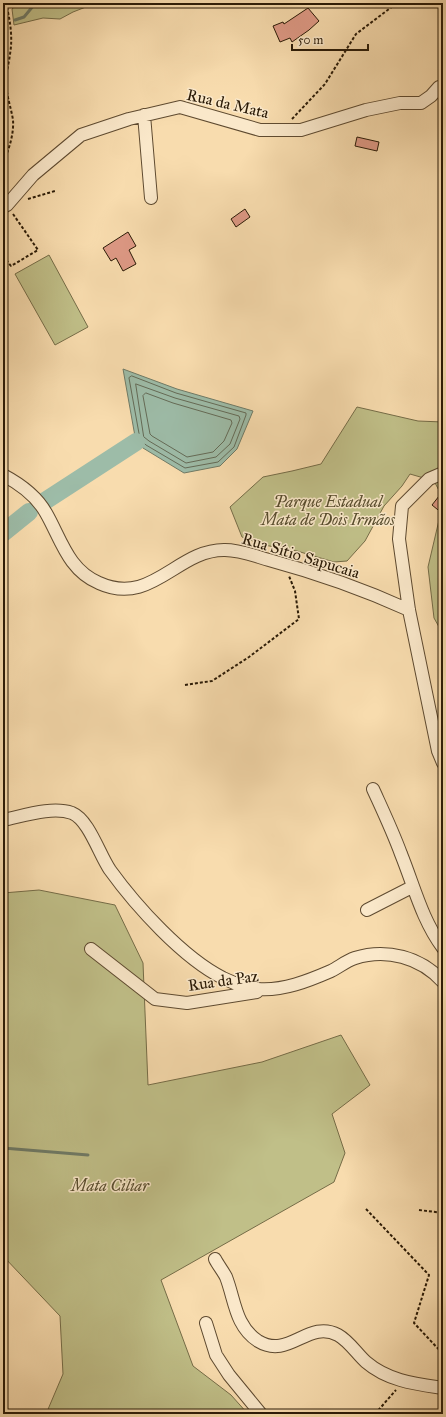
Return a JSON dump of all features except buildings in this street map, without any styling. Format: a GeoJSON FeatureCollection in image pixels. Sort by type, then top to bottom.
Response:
{"type":"FeatureCollection","features":[{"type":"Feature","properties":{"kind":"street"},"geometry":{"type":"LineString","coordinates":[[281,130],[301,130],[373,108],[400,103],[420,103],[432,96],[439,87],[443,86]]}},
{"type":"Feature","properties":{"kind":"street","name":"Rua da Mata"},"geometry":{"type":"LineString","coordinates":[[5,206],[33,174],[81,135],[144,115],[180,107],[260,130],[281,130]]}},
{"type":"Feature","properties":{"kind":"street"},"geometry":{"type":"LineString","coordinates":[[144,115],[151,198]]}},
{"type":"Feature","properties":{"kind":"street"},"geometry":{"type":"LineString","coordinates":[[443,473],[429,479],[402,506],[399,539],[408,610],[438,751],[443,763]]}},
{"type":"Feature","properties":{"kind":"street","name":"Rua Sítio Sapucaia"},"geometry":{"type":"LineString","coordinates":[[3,475],[16,482],[30,493],[45,512],[71,562],[85,575],[99,584],[116,588],[132,589],[149,584],[197,555],[211,551],[225,550],[236,551],[284,564],[349,585],[408,610]]}},
{"type":"Feature","properties":{"kind":"street"},"geometry":{"type":"LineString","coordinates":[[373,789],[402,855],[412,887],[428,925],[443,948]]}},
{"type":"Feature","properties":{"kind":"street"},"geometry":{"type":"LineString","coordinates":[[3,820],[57,810],[72,814],[82,820],[110,869],[144,911],[175,942],[203,965],[221,977],[237,985],[257,990],[280,988],[299,983],[331,971],[353,958],[371,954],[402,956],[420,964],[437,975],[443,982]]}},
{"type":"Feature","properties":{"kind":"street"},"geometry":{"type":"LineString","coordinates":[[366,910],[412,887]]}},
{"type":"Feature","properties":{"kind":"street","name":"Rua da Paz"},"geometry":{"type":"LineString","coordinates":[[91,949],[155,998],[187,1003],[280,988]]}},
{"type":"Feature","properties":{"kind":"street"},"geometry":{"type":"LineString","coordinates":[[215,1259],[225,1276],[231,1292],[234,1308],[240,1322],[248,1333],[258,1341],[270,1346],[282,1346],[316,1331],[326,1330],[339,1335],[371,1366],[384,1374],[404,1382],[443,1388]]}},
{"type":"Feature","properties":{"kind":"street"},"geometry":{"type":"LineString","coordinates":[[206,1323],[216,1355],[229,1375],[261,1414]]}},
{"type":"Feature","properties":{"kind":"path"},"geometry":{"type":"LineString","coordinates":[[3,162],[9,148],[13,121],[6,92],[6,79],[12,38],[10,18],[6,3]]}},
{"type":"Feature","properties":{"kind":"path","name":"Rua da Mata"},"geometry":{"type":"LineString","coordinates":[[281,130],[325,84],[356,34],[396,3]]}},
{"type":"Feature","properties":{"kind":"path"},"geometry":{"type":"LineString","coordinates":[[28,199],[55,191]]}},
{"type":"Feature","properties":{"kind":"path"},"geometry":{"type":"LineString","coordinates":[[3,256],[11,266],[38,250],[5,206]]}},
{"type":"Feature","properties":{"kind":"path"},"geometry":{"type":"LineString","coordinates":[[185,685],[212,681],[249,657],[299,619],[295,591],[284,564]]}},
{"type":"Feature","properties":{"kind":"path"},"geometry":{"type":"LineString","coordinates":[[366,1209],[429,1275],[414,1323],[443,1354]]}},
{"type":"Feature","properties":{"kind":"path"},"geometry":{"type":"LineString","coordinates":[[418,1210],[443,1213]]}},
{"type":"Feature","properties":{"kind":"path"},"geometry":{"type":"LineString","coordinates":[[375,1414],[404,1382]]}},
{"type":"Feature","properties":{"kind":"green space"},"geometry":{"type":"Polygon","coordinates":[[[19,3],[90,3],[91,5],[60,19],[43,18],[14,25],[12,9],[19,3]]]}},
{"type":"Feature","properties":{"kind":"green space"},"geometry":{"type":"Polygon","coordinates":[[[49,255],[88,327],[55,345],[15,274],[49,255]]]}},
{"type":"Feature","properties":{"kind":"green space","name":"Parque Estadual Mata de Dois Irmãos"},"geometry":{"type":"Polygon","coordinates":[[[357,407],[418,421],[443,422],[443,498],[434,481],[410,474],[402,486],[384,506],[365,541],[347,561],[334,562],[297,551],[264,545],[242,537],[230,507],[263,477],[321,464],[357,407]]]}},
{"type":"Feature","properties":{"kind":"green space","name":"Parque Estadual Mata de Dois Irmãos"},"geometry":{"type":"Polygon","coordinates":[[[443,503],[443,634],[434,618],[428,567],[443,503]]]}},
{"type":"Feature","properties":{"kind":"green space","name":"Mata Ciliar"},"geometry":{"type":"Polygon","coordinates":[[[39,890],[115,905],[143,963],[148,1085],[262,1062],[341,1035],[370,1085],[332,1114],[345,1153],[334,1182],[161,1280],[193,1366],[231,1395],[248,1414],[46,1414],[63,1374],[60,1316],[3,1256],[3,893],[39,890]]]}},
{"type":"Feature","properties":{"kind":"water"},"geometry":{"type":"Polygon","coordinates":[[[123,369],[177,389],[253,411],[237,449],[220,466],[184,473],[143,448],[136,442],[123,369]]]}},
{"type":"Feature","properties":{"kind":"waterway"},"geometry":{"type":"LineString","coordinates":[[15,20],[24,17],[34,5],[57,6],[64,3]]}},
{"type":"Feature","properties":{"kind":"waterway"},"geometry":{"type":"LineString","coordinates":[[45,501],[136,442]]}},
{"type":"Feature","properties":{"kind":"waterway"},"geometry":{"type":"LineString","coordinates":[[3,533],[29,512]]}},
{"type":"Feature","properties":{"kind":"waterway"},"geometry":{"type":"LineString","coordinates":[[3,1148],[88,1155]]}}]}
